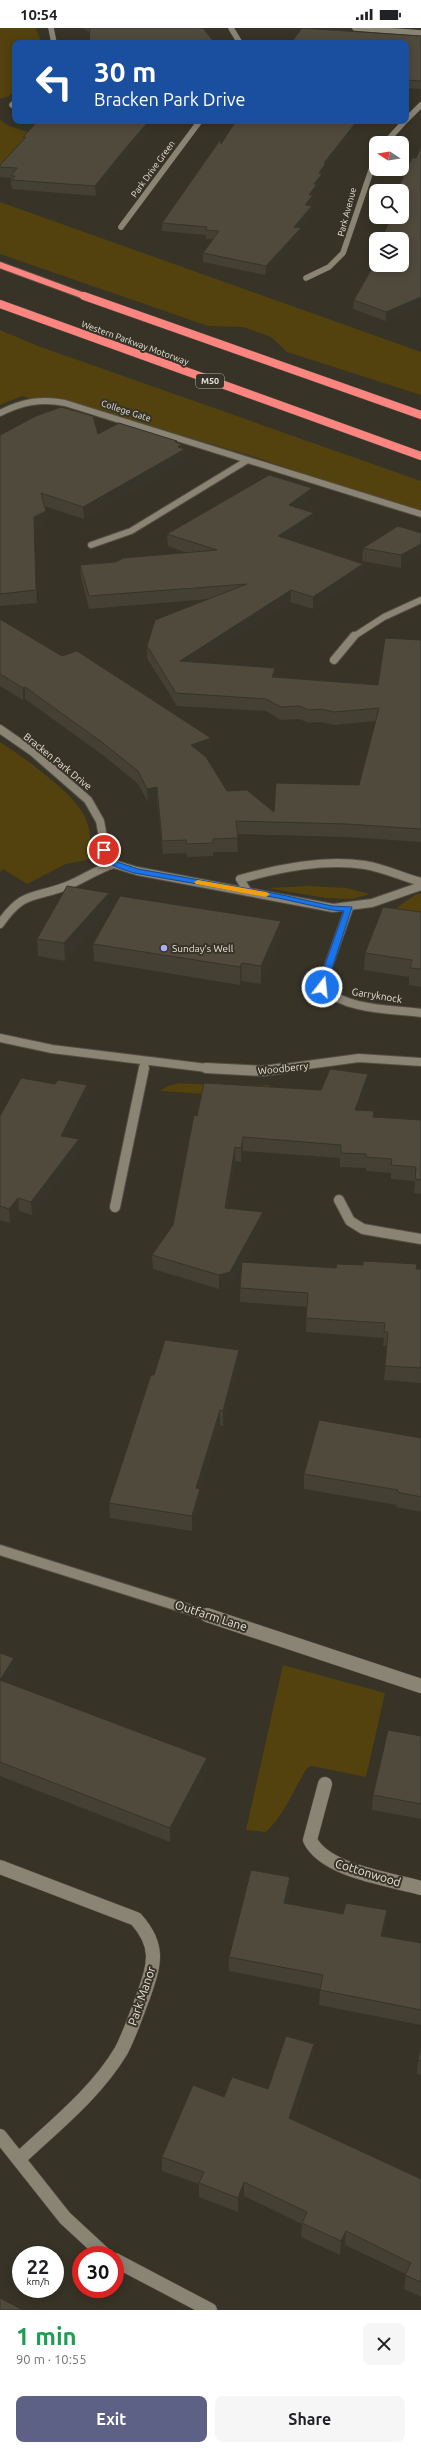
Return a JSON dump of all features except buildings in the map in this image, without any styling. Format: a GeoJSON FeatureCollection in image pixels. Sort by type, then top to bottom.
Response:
{"type":"FeatureCollection","features":[{"type":"Feature","properties":{"kind":"highway"},"geometry":{"type":"LineString","coordinates":[[0,266],[421,416]]}},
{"type":"Feature","properties":{"kind":"highway","name":"Western Parkway Motorway"},"geometry":{"type":"LineString","coordinates":[[0,304],[421,456]]}},
{"type":"Feature","properties":{"kind":"street"},"geometry":{"type":"LineString","coordinates":[[51,28],[53,40]]}},
{"type":"Feature","properties":{"kind":"street"},"geometry":{"type":"LineString","coordinates":[[231,28],[238,40]]}},
{"type":"Feature","properties":{"kind":"street"},"geometry":{"type":"LineString","coordinates":[[356,28],[421,33]]}},
{"type":"Feature","properties":{"kind":"street"},"geometry":{"type":"LineString","coordinates":[[409,118],[421,105]]}},
{"type":"Feature","properties":{"kind":"street","name":"Park Drive Green"},"geometry":{"type":"LineString","coordinates":[[121,227],[198,124]]}},
{"type":"Feature","properties":{"kind":"street"},"geometry":{"type":"LineString","coordinates":[[392,136],[403,124]]}},
{"type":"Feature","properties":{"kind":"street","name":"Park Avenue"},"geometry":{"type":"LineString","coordinates":[[306,278],[331,265],[343,252],[349,241],[365,180],[369,171]]}},
{"type":"Feature","properties":{"kind":"street","name":"College Gate"},"geometry":{"type":"LineString","coordinates":[[0,413],[25,401],[51,400],[109,416],[246,461],[421,514]]}},
{"type":"Feature","properties":{"kind":"street"},"geometry":{"type":"LineString","coordinates":[[91,545],[131,530],[246,461]]}},
{"type":"Feature","properties":{"kind":"street"},"geometry":{"type":"LineString","coordinates":[[334,660],[342,647],[372,623],[421,600]]}},
{"type":"Feature","properties":{"kind":"street","name":"Bracken Park Drive"},"geometry":{"type":"LineString","coordinates":[[0,729],[33,752],[88,800],[100,821],[107,858],[114,864]]}},
{"type":"Feature","properties":{"kind":"street"},"geometry":{"type":"LineString","coordinates":[[248,892],[240,879],[272,869],[319,862],[365,865],[421,882]]}},
{"type":"Feature","properties":{"kind":"street"},"geometry":{"type":"LineString","coordinates":[[0,924],[8,910],[27,895],[59,888],[114,864],[137,871],[332,908],[349,908],[386,899],[406,889],[421,886]]}},
{"type":"Feature","properties":{"kind":"street","name":"Garryknock"},"geometry":{"type":"LineString","coordinates":[[349,908],[323,979],[322,987],[325,992],[338,999],[421,1013]]}},
{"type":"Feature","properties":{"kind":"street","name":"Woodberry"},"geometry":{"type":"LineString","coordinates":[[0,1038],[31,1046],[213,1070],[263,1071],[359,1058],[421,1062]]}},
{"type":"Feature","properties":{"kind":"street"},"geometry":{"type":"LineString","coordinates":[[115,1207],[145,1061]]}},
{"type":"Feature","properties":{"kind":"street"},"geometry":{"type":"LineString","coordinates":[[339,1200],[350,1221],[363,1229],[421,1239]]}},
{"type":"Feature","properties":{"kind":"street","name":"Outfarm Lane"},"geometry":{"type":"LineString","coordinates":[[0,1550],[290,1642],[421,1686]]}},
{"type":"Feature","properties":{"kind":"street","name":"Cottonwood"},"geometry":{"type":"LineString","coordinates":[[325,1784],[310,1840],[315,1850],[336,1864],[421,1888]]}},
{"type":"Feature","properties":{"kind":"street","name":"Park Manor"},"geometry":{"type":"LineString","coordinates":[[0,1867],[136,1919],[146,1928],[152,1940],[155,1954],[153,1969],[134,2023],[116,2057],[94,2086],[19,2159]]}},
{"type":"Feature","properties":{"kind":"street"},"geometry":{"type":"LineString","coordinates":[[0,2136],[65,2218],[95,2246]]}},
{"type":"Feature","properties":{"kind":"street"},"geometry":{"type":"LineString","coordinates":[[124,2265],[210,2310]]}},
{"type":"Feature","properties":{"kind":"shaded area"},"geometry":{"type":"Polygon","coordinates":[[[0,28],[36,28],[40,40],[12,40],[12,94],[0,99],[0,28]]]}},
{"type":"Feature","properties":{"kind":"shaded area"},"geometry":{"type":"Polygon","coordinates":[[[0,120],[9,126],[34,134],[0,173],[0,120]]]}},
{"type":"Feature","properties":{"kind":"shaded area"},"geometry":{"type":"Polygon","coordinates":[[[0,202],[421,352],[421,395],[287,352],[271,337],[243,327],[208,326],[0,254],[0,202]]]}},
{"type":"Feature","properties":{"kind":"shaded area"},"geometry":{"type":"Polygon","coordinates":[[[0,330],[38,346],[421,481],[421,514],[255,457],[94,409],[47,404],[22,396],[0,405],[0,330]]]}},
{"type":"Feature","properties":{"kind":"shaded area"},"geometry":{"type":"Polygon","coordinates":[[[0,742],[47,776],[71,798],[79,808],[85,817],[90,832],[91,859],[66,864],[27,884],[3,869],[0,872],[0,742]]]}},
{"type":"Feature","properties":{"kind":"shaded area"},"geometry":{"type":"Polygon","coordinates":[[[309,886],[346,888],[370,894],[352,899],[326,898],[267,888],[309,886]]]}},
{"type":"Feature","properties":{"kind":"shaded area"},"geometry":{"type":"Polygon","coordinates":[[[416,894],[421,894],[421,918],[388,914],[416,894]]]}},
{"type":"Feature","properties":{"kind":"shaded area"},"geometry":{"type":"Polygon","coordinates":[[[179,1083],[229,1086],[270,1085],[267,1098],[160,1091],[168,1086],[179,1083]]]}},
{"type":"Feature","properties":{"kind":"shaded area"},"geometry":{"type":"Polygon","coordinates":[[[283,1665],[385,1693],[366,1777],[312,1766],[307,1768],[284,1809],[273,1825],[266,1832],[246,1830],[283,1665]]]}},
{"type":"Feature","properties":{"kind":"slow traffic"},"geometry":{"type":"LineString","coordinates":[[198,882],[266,894]]}},
{"type":"Feature","properties":{"kind":"place","name":"Sunday's Well"},"geometry":{"type":"Point","coordinates":[164,948]}},
{"type":"Feature","properties":{"kind":"route"},"geometry":{"type":"LineString","coordinates":[[104,850],[107,858],[114,864],[137,871],[248,892],[278,896],[332,908],[349,908],[323,979],[322,987]]}}]}
